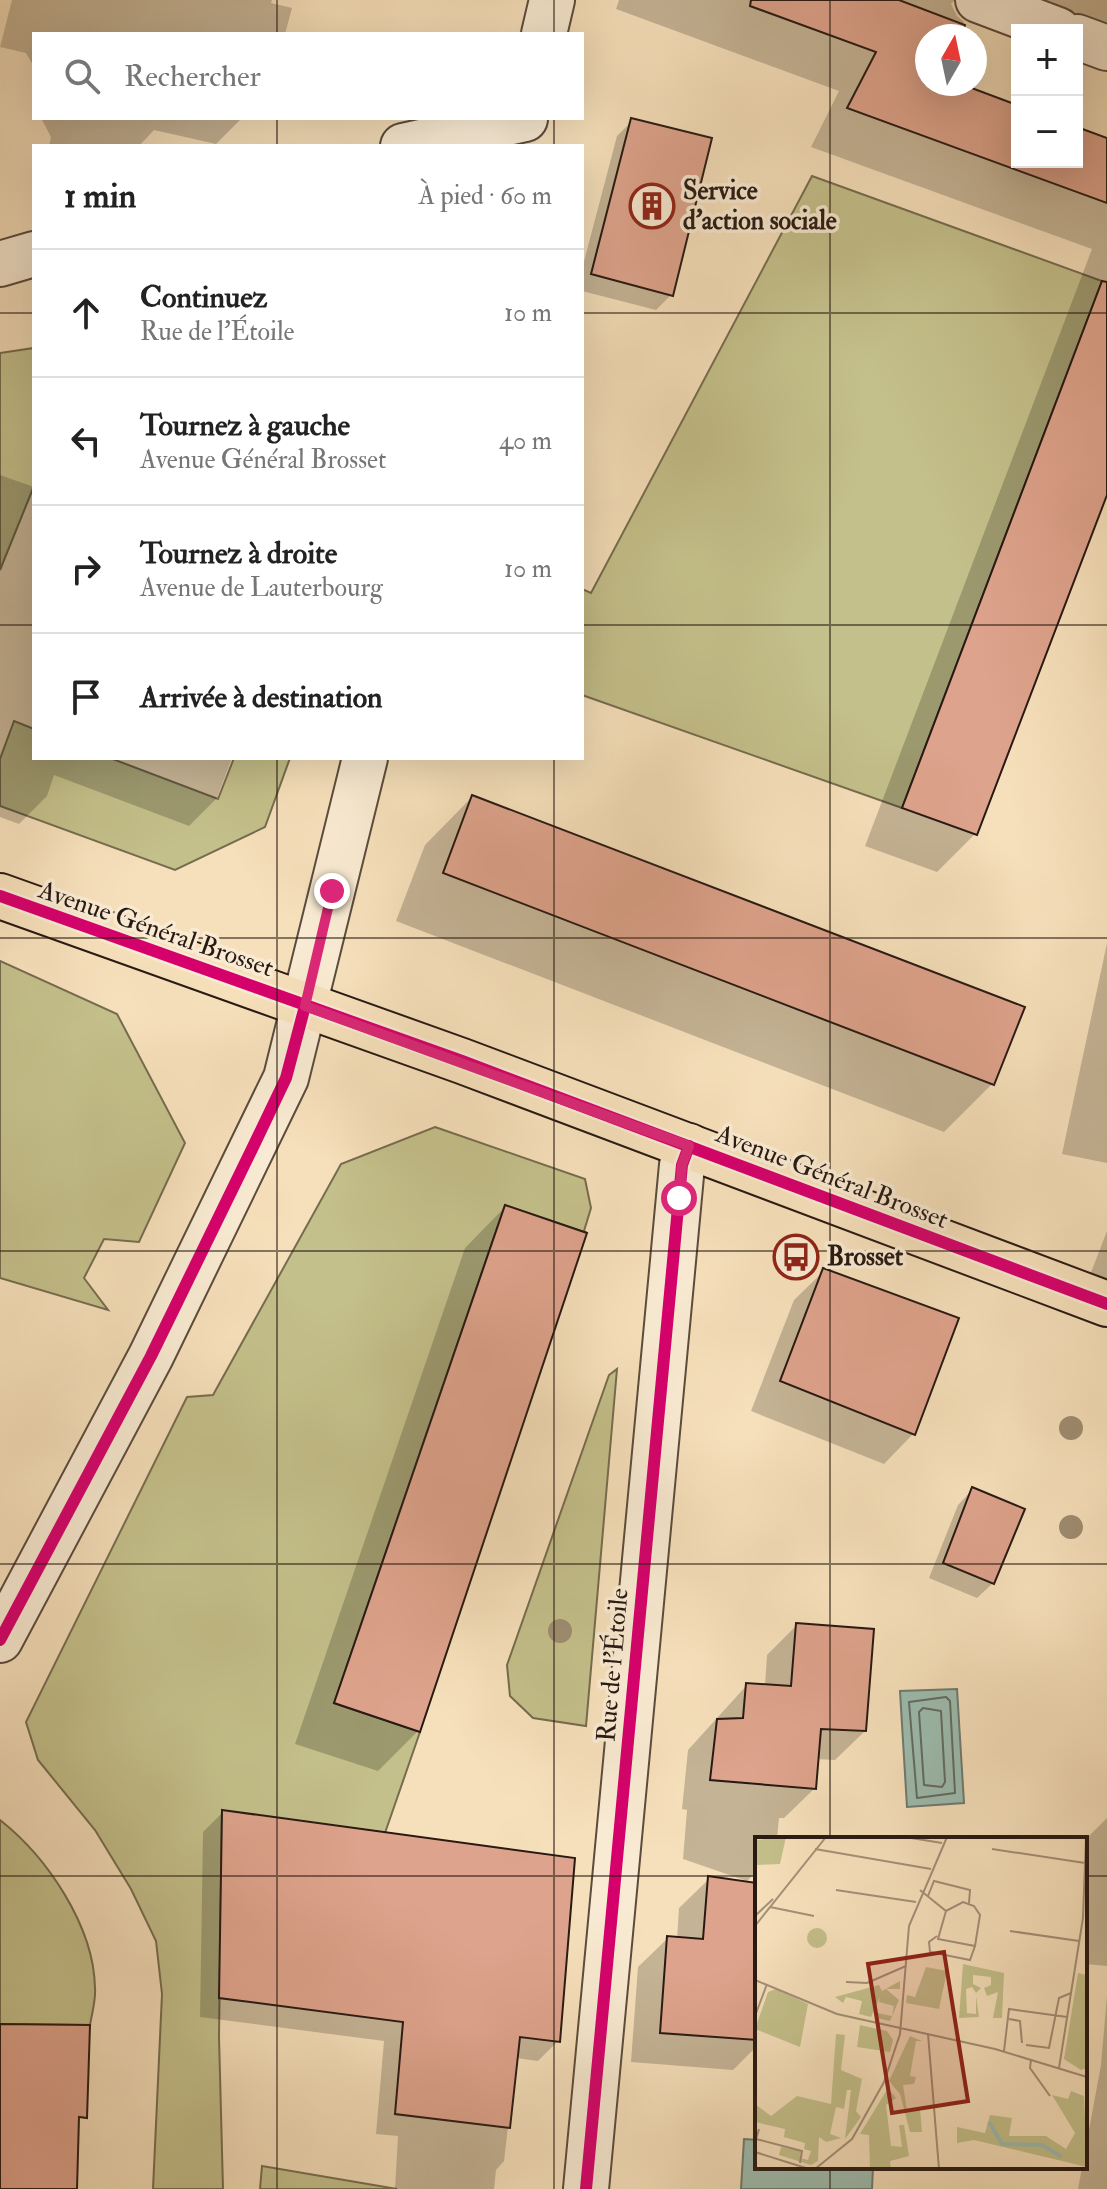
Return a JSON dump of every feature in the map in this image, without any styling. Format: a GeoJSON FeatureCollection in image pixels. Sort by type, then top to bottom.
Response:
{"type":"FeatureCollection","features":[{"type":"Feature","properties":{"kind":"main road","name":"Avenue Général Brosset"},"geometry":{"type":"LineString","coordinates":[[0,896],[689,1146],[1107,1304]]}},
{"type":"Feature","properties":{"kind":"street"},"geometry":{"type":"LineString","coordinates":[[544,32],[552,0]]}},
{"type":"Feature","properties":{"kind":"street"},"geometry":{"type":"LineString","coordinates":[[978,0],[1042,24]]}},
{"type":"Feature","properties":{"kind":"street"},"geometry":{"type":"LineString","coordinates":[[1083,39],[1107,48]]}},
{"type":"Feature","properties":{"kind":"street"},"geometry":{"type":"LineString","coordinates":[[412,144],[516,120]]}},
{"type":"Feature","properties":{"kind":"street"},"geometry":{"type":"LineString","coordinates":[[518,144],[524,120]]}},
{"type":"Feature","properties":{"kind":"street"},"geometry":{"type":"LineString","coordinates":[[0,264],[32,255]]}},
{"type":"Feature","properties":{"kind":"street"},"geometry":{"type":"LineString","coordinates":[[0,1640],[151,1356],[286,1078],[365,760]]}},
{"type":"Feature","properties":{"kind":"street","name":"Rue de l'Étoile"},"geometry":{"type":"LineString","coordinates":[[586,2189],[682,1165],[689,1146]]}},
{"type":"Feature","properties":{"kind":"shaded area"},"geometry":{"type":"Polygon","coordinates":[[[812,176],[1102,281],[902,808],[584,696],[584,590],[591,593],[812,176]]]}},
{"type":"Feature","properties":{"kind":"shaded area"},"geometry":{"type":"Polygon","coordinates":[[[32,348],[32,491],[0,570],[0,353],[32,348]]]}},
{"type":"Feature","properties":{"kind":"shaded area"},"geometry":{"type":"Polygon","coordinates":[[[14,721],[32,728],[32,760],[115,760],[218,799],[233,760],[289,760],[265,827],[175,870],[0,806],[0,759],[14,721]]]}},
{"type":"Feature","properties":{"kind":"shaded area"},"geometry":{"type":"Polygon","coordinates":[[[0,961],[117,1014],[185,1143],[139,1242],[104,1239],[84,1278],[108,1310],[0,1278],[0,961]]]}},
{"type":"Feature","properties":{"kind":"shaded area"},"geometry":{"type":"Polygon","coordinates":[[[435,1127],[585,1179],[591,1208],[584,1231],[587,1233],[505,1205],[334,1703],[420,1732],[385,1833],[222,1811],[219,2037],[223,2189],[153,2189],[162,1994],[156,1941],[131,1889],[95,1830],[38,1760],[26,1722],[187,1397],[213,1395],[341,1164],[435,1127]]]}},
{"type":"Feature","properties":{"kind":"shaded area"},"geometry":{"type":"Polygon","coordinates":[[[617,1369],[586,1726],[533,1718],[510,1696],[507,1665],[609,1375],[617,1369]]]}},
{"type":"Feature","properties":{"kind":"shaded area"},"geometry":{"type":"Polygon","coordinates":[[[0,1820],[35,1853],[77,1917],[93,1964],[95,1993],[90,2025],[0,2024],[0,1820]]]}},
{"type":"Feature","properties":{"kind":"shaded area"},"geometry":{"type":"Polygon","coordinates":[[[262,2166],[397,2189],[260,2189],[262,2166]]]}},
{"type":"Feature","properties":{"kind":"water"},"geometry":{"type":"Polygon","coordinates":[[[957,1689],[964,1803],[907,1807],[900,1691],[957,1689]]]}},
{"type":"Feature","properties":{"kind":"water"},"geometry":{"type":"Polygon","coordinates":[[[744,2139],[755,2140],[755,2169],[873,2169],[872,2189],[741,2189],[744,2139]]]}},
{"type":"Feature","properties":{"kind":"building"},"geometry":{"type":"Polygon","coordinates":[[[751,0],[899,0],[962,24],[915,24],[915,96],[987,94],[1011,103],[1011,168],[847,108],[876,52],[750,6],[751,0]]]}},
{"type":"Feature","properties":{"kind":"building","name":"Service d'action sociale"},"geometry":{"type":"Polygon","coordinates":[[[631,118],[712,138],[673,296],[591,274],[631,118]]]}},
{"type":"Feature","properties":{"kind":"building"},"geometry":{"type":"Polygon","coordinates":[[[1083,129],[1107,138],[1107,203],[1011,168],[1083,168],[1083,129]]]}},
{"type":"Feature","properties":{"kind":"building"},"geometry":{"type":"Polygon","coordinates":[[[1102,281],[1107,282],[1107,495],[977,835],[902,808],[1102,281]]]}},
{"type":"Feature","properties":{"kind":"building"},"geometry":{"type":"Polygon","coordinates":[[[472,795],[1025,1007],[994,1085],[443,873],[472,795]]]}},
{"type":"Feature","properties":{"kind":"building"},"geometry":{"type":"Polygon","coordinates":[[[505,1205],[587,1233],[420,1732],[334,1703],[505,1205]]]}},
{"type":"Feature","properties":{"kind":"building"},"geometry":{"type":"Polygon","coordinates":[[[823,1268],[959,1318],[915,1435],[780,1381],[823,1268]]]}},
{"type":"Feature","properties":{"kind":"building"},"geometry":{"type":"Polygon","coordinates":[[[972,1487],[1025,1509],[994,1584],[943,1563],[972,1487]]]}},
{"type":"Feature","properties":{"kind":"building"},"geometry":{"type":"Polygon","coordinates":[[[796,1623],[874,1629],[866,1731],[821,1729],[816,1789],[710,1780],[717,1719],[743,1718],[746,1683],[791,1686],[796,1623]]]}},
{"type":"Feature","properties":{"kind":"building"},"geometry":{"type":"Polygon","coordinates":[[[222,1810],[575,1858],[560,2042],[520,2037],[510,2128],[395,2114],[403,2022],[219,1998],[222,1810]]]}},
{"type":"Feature","properties":{"kind":"building"},"geometry":{"type":"Polygon","coordinates":[[[708,1876],[755,1883],[755,2040],[660,2033],[667,1936],[703,1939],[708,1876]]]}},
{"type":"Feature","properties":{"kind":"building"},"geometry":{"type":"Polygon","coordinates":[[[0,2024],[90,2025],[87,2118],[79,2117],[77,2189],[0,2189],[0,2024]]]}},
{"type":"Feature","properties":{"kind":"cycle path"},"geometry":{"type":"LineString","coordinates":[[0,896],[462,1061],[1107,1304]]}},
{"type":"Feature","properties":{"kind":"cycle path"},"geometry":{"type":"LineString","coordinates":[[0,1640],[151,1356],[252,1149],[286,1078],[305,1006]]}},
{"type":"Feature","properties":{"kind":"cycle path"},"geometry":{"type":"LineString","coordinates":[[586,2189],[682,1165],[689,1146]]}},
{"type":"Feature","properties":{"kind":"place","name":"Service d'action sociale"},"geometry":{"type":"Point","coordinates":[652,206]}},
{"type":"Feature","properties":{"kind":"place","name":"Brosset"},"geometry":{"type":"Point","coordinates":[796,1257]}},
{"type":"Feature","properties":{"kind":"route"},"geometry":{"type":"LineString","coordinates":[[332,891],[305,1006],[689,1146],[682,1165],[679,1198]]}}]}
